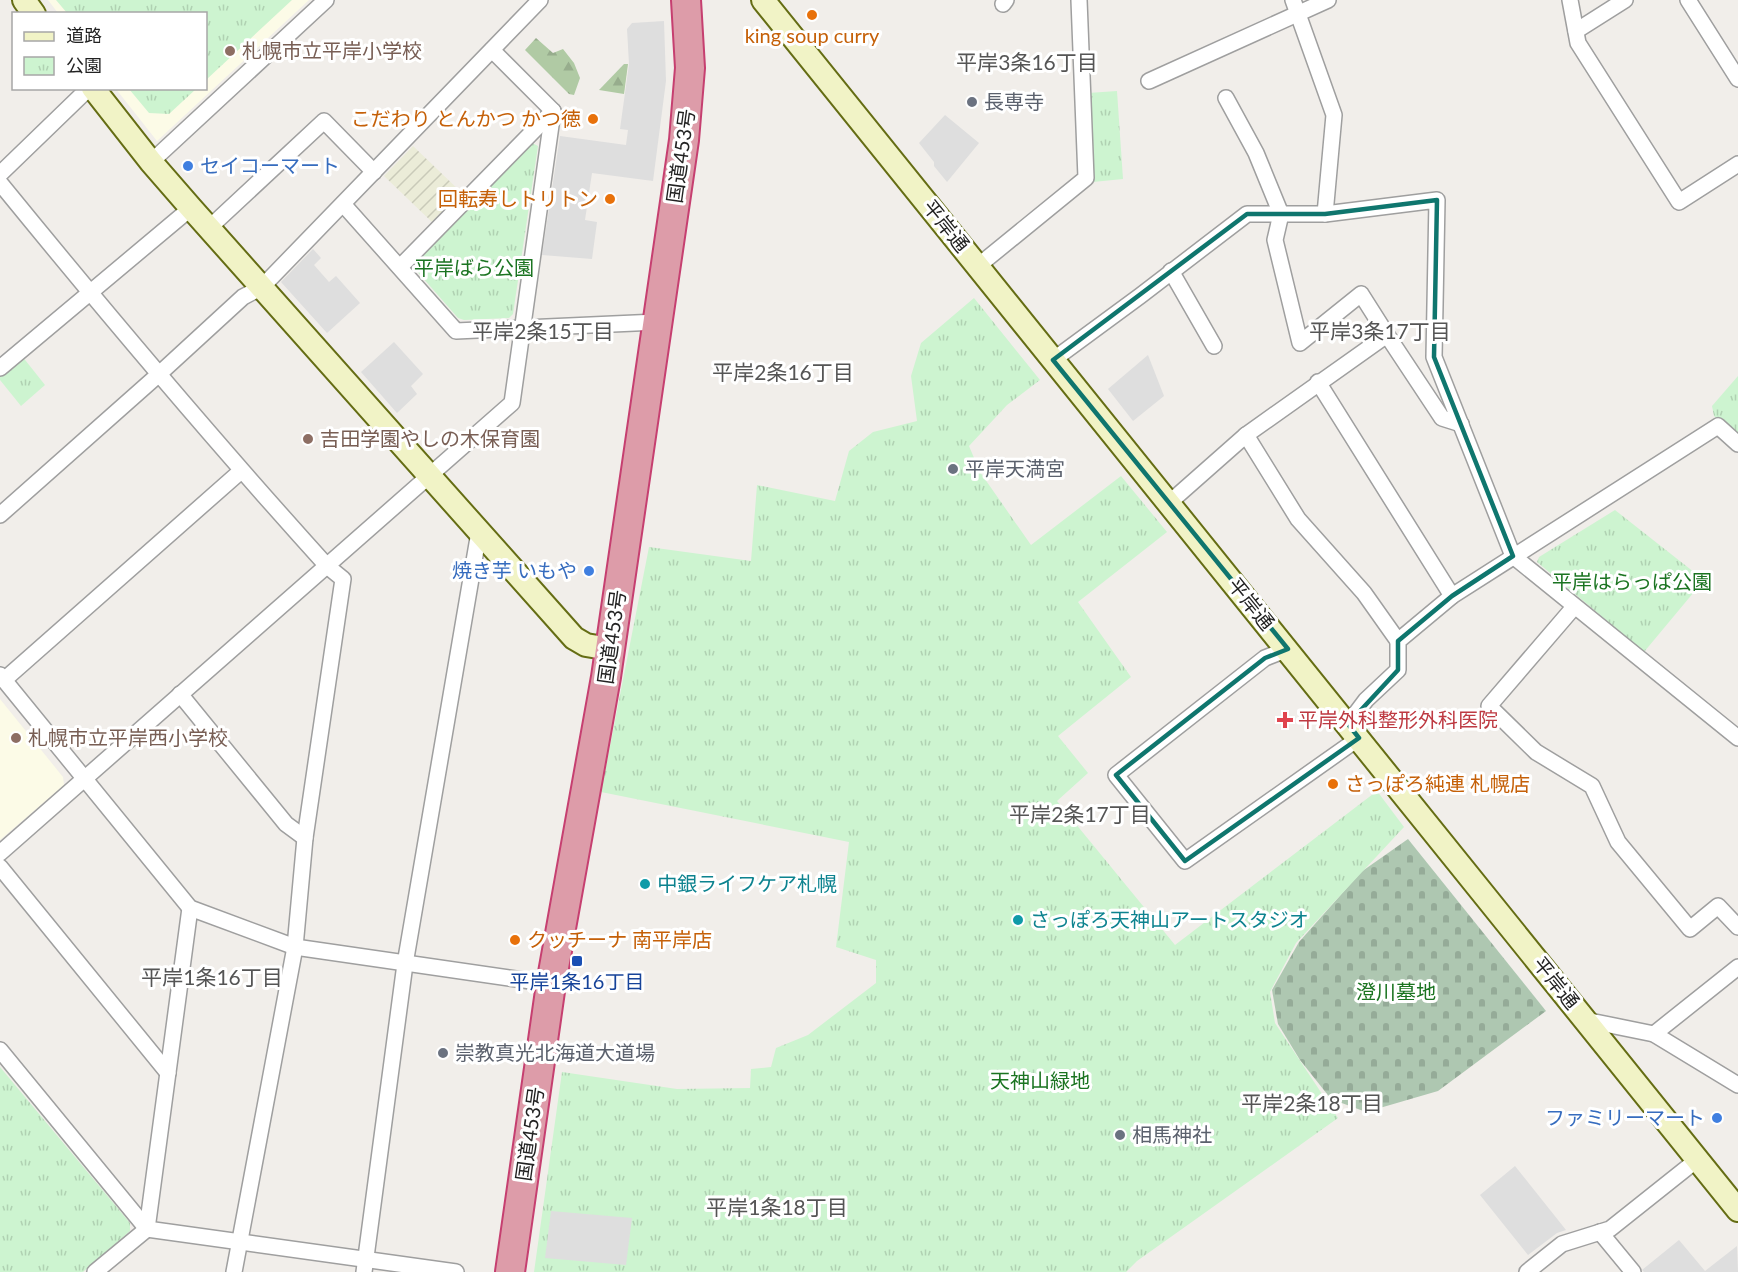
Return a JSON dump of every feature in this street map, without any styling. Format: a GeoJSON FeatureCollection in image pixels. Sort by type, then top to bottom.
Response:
{"type":"FeatureCollection","features":[{"type":"Feature","properties":{"kind":"highway","name":"国道453号"},"geometry":{"type":"LineString","coordinates":[[510,1272],[551,984],[610,649],[688,106],[690,68],[686,0]]}},
{"type":"Feature","properties":{"kind":"street"},"geometry":{"type":"LineString","coordinates":[[151,162],[326,0]]}},
{"type":"Feature","properties":{"kind":"street"},"geometry":{"type":"LineString","coordinates":[[0,515],[159,375],[243,297],[262,287],[540,0]]}},
{"type":"Feature","properties":{"kind":"street"},"geometry":{"type":"LineString","coordinates":[[978,266],[1086,178],[1078,0]]}},
{"type":"Feature","properties":{"kind":"street"},"geometry":{"type":"LineString","coordinates":[[1149,81],[1296,6],[1328,0]]}},
{"type":"Feature","properties":{"kind":"street"},"geometry":{"type":"LineString","coordinates":[[1570,0],[1578,43],[1679,202],[1738,164]]}},
{"type":"Feature","properties":{"kind":"street"},"geometry":{"type":"LineString","coordinates":[[1576,31],[1624,0]]}},
{"type":"Feature","properties":{"kind":"street"},"geometry":{"type":"LineString","coordinates":[[1688,0],[1738,79]]}},
{"type":"Feature","properties":{"kind":"street","name":"平岸通"},"geometry":{"type":"LineString","coordinates":[[765,1],[1738,1210]]}},
{"type":"Feature","properties":{"kind":"street"},"geometry":{"type":"LineString","coordinates":[[1296,6],[1334,115],[1325,214]]}},
{"type":"Feature","properties":{"kind":"street"},"geometry":{"type":"LineString","coordinates":[[492,50],[553,111]]}},
{"type":"Feature","properties":{"kind":"street"},"geometry":{"type":"LineString","coordinates":[[0,174],[89,90]]}},
{"type":"Feature","properties":{"kind":"street"},"geometry":{"type":"LineString","coordinates":[[93,90],[191,208],[574,638],[586,645],[610,649]]}},
{"type":"Feature","properties":{"kind":"street"},"geometry":{"type":"LineString","coordinates":[[1226,98],[1256,153],[1281,214],[1275,240],[1300,343],[1361,294],[1442,418],[1461,424]]}},
{"type":"Feature","properties":{"kind":"street"},"geometry":{"type":"LineString","coordinates":[[400,267],[553,111]]}},
{"type":"Feature","properties":{"kind":"street"},"geometry":{"type":"LineString","coordinates":[[0,853],[512,403],[553,111]]}},
{"type":"Feature","properties":{"kind":"street"},"geometry":{"type":"LineString","coordinates":[[209,228],[324,121],[374,172]]}},
{"type":"Feature","properties":{"kind":"street"},"geometry":{"type":"LineString","coordinates":[[0,183],[241,471],[327,566],[343,579],[305,838],[295,946],[234,1272]]}},
{"type":"Feature","properties":{"kind":"street"},"geometry":{"type":"LineString","coordinates":[[1053,360],[1246,214],[1325,214],[1437,200],[1434,357],[1513,556],[1738,738]]}},
{"type":"Feature","properties":{"kind":"street"},"geometry":{"type":"LineString","coordinates":[[343,204],[456,331],[657,322]]}},
{"type":"Feature","properties":{"kind":"street"},"geometry":{"type":"LineString","coordinates":[[0,368],[191,208]]}},
{"type":"Feature","properties":{"kind":"street"},"geometry":{"type":"LineString","coordinates":[[1171,271],[1214,346]]}},
{"type":"Feature","properties":{"kind":"street"},"geometry":{"type":"LineString","coordinates":[[1168,503],[1246,435],[1387,335]]}},
{"type":"Feature","properties":{"kind":"street"},"geometry":{"type":"LineString","coordinates":[[1318,382],[1452,596]]}},
{"type":"Feature","properties":{"kind":"street"},"geometry":{"type":"LineString","coordinates":[[1398,641],[1452,596],[1718,426],[1738,444]]}},
{"type":"Feature","properties":{"kind":"street"},"geometry":{"type":"LineString","coordinates":[[1246,435],[1298,519],[1364,593],[1398,641],[1398,670],[1366,700],[1354,731],[1185,861],[1116,775],[1265,658],[1288,649]]}},
{"type":"Feature","properties":{"kind":"street"},"geometry":{"type":"LineString","coordinates":[[241,471],[2,677],[190,908],[295,946],[551,984]]}},
{"type":"Feature","properties":{"kind":"street"},"geometry":{"type":"LineString","coordinates":[[365,1265],[405,963],[479,532]]}},
{"type":"Feature","properties":{"kind":"street"},"geometry":{"type":"LineString","coordinates":[[1574,607],[1489,706],[1536,752],[1592,786],[1618,842],[1690,929],[1718,906],[1738,927]]}},
{"type":"Feature","properties":{"kind":"street"},"geometry":{"type":"LineString","coordinates":[[180,694],[286,824],[305,838]]}},
{"type":"Feature","properties":{"kind":"street"},"geometry":{"type":"LineString","coordinates":[[0,867],[168,1073]]}},
{"type":"Feature","properties":{"kind":"street"},"geometry":{"type":"LineString","coordinates":[[95,1272],[147,1229],[190,908]]}},
{"type":"Feature","properties":{"kind":"street"},"geometry":{"type":"LineString","coordinates":[[1654,1034],[1738,967]]}},
{"type":"Feature","properties":{"kind":"street"},"geometry":{"type":"LineString","coordinates":[[1585,1020],[1654,1034],[1738,1084]]}},
{"type":"Feature","properties":{"kind":"street"},"geometry":{"type":"LineString","coordinates":[[0,1050],[147,1229],[239,1241],[365,1265],[456,1272]]}},
{"type":"Feature","properties":{"kind":"street"},"geometry":{"type":"LineString","coordinates":[[1529,1271],[1562,1244],[1610,1229],[1698,1159]]}},
{"type":"Feature","properties":{"kind":"street"},"geometry":{"type":"LineString","coordinates":[[1600,1232],[1633,1272]]}},
{"type":"Feature","properties":{"kind":"highlighted area"},"geometry":{"type":"Polygon","coordinates":[[[1437,200],[1434,357],[1513,556],[1452,596],[1398,641],[1398,670],[1348,724],[1359,738],[1185,861],[1116,775],[1265,658],[1288,649],[1053,360],[1247,214],[1325,214],[1437,200]]]}},
{"type":"Feature","properties":{"kind":"shaded area","name":"札幌市立平岸小学校"},"geometry":{"type":"Polygon","coordinates":[[[48,0],[309,0],[157,141],[117,90],[207,90],[207,12],[57,12],[48,0]]]}},
{"type":"Feature","properties":{"kind":"shaded area"},"geometry":{"type":"Polygon","coordinates":[[[664,21],[666,81],[653,181],[592,173],[585,220],[597,222],[592,259],[542,255],[560,136],[626,145],[628,130],[620,129],[629,64],[627,29],[632,23],[664,21]]]}},
{"type":"Feature","properties":{"kind":"shaded area"},"geometry":{"type":"Polygon","coordinates":[[[945,115],[979,143],[947,182],[919,143],[945,115]]]}},
{"type":"Feature","properties":{"kind":"shaded area"},"geometry":{"type":"Polygon","coordinates":[[[413,146],[462,193],[433,223],[384,176],[413,146]]]}},
{"type":"Feature","properties":{"kind":"shaded area"},"geometry":{"type":"Polygon","coordinates":[[[313,249],[321,258],[314,265],[329,282],[336,276],[360,303],[327,333],[281,282],[313,249]]]}},
{"type":"Feature","properties":{"kind":"shaded area"},"geometry":{"type":"Polygon","coordinates":[[[394,342],[423,374],[411,386],[417,394],[397,413],[361,372],[394,342]]]}},
{"type":"Feature","properties":{"kind":"shaded area"},"geometry":{"type":"Polygon","coordinates":[[[1148,355],[1164,396],[1133,421],[1108,389],[1148,355]]]}},
{"type":"Feature","properties":{"kind":"shaded area","name":"札幌市立平岸西小学校"},"geometry":{"type":"Polygon","coordinates":[[[0,699],[63,777],[64,785],[0,840],[0,699]]]}},
{"type":"Feature","properties":{"kind":"shaded area"},"geometry":{"type":"Polygon","coordinates":[[[1515,1166],[1566,1230],[1557,1233],[1528,1255],[1480,1195],[1515,1166]]]}},
{"type":"Feature","properties":{"kind":"shaded area"},"geometry":{"type":"Polygon","coordinates":[[[551,1211],[632,1218],[626,1265],[545,1258],[551,1211]]]}},
{"type":"Feature","properties":{"kind":"shaded area"},"geometry":{"type":"Polygon","coordinates":[[[1679,1240],[1705,1271],[1737,1246],[1738,1272],[1644,1272],[1642,1270],[1679,1240]]]}},
{"type":"Feature","properties":{"kind":"green space"},"geometry":{"type":"Polygon","coordinates":[[[56,0],[292,0],[207,79],[207,12],[66,12],[56,0]]]}},
{"type":"Feature","properties":{"kind":"green space"},"geometry":{"type":"Polygon","coordinates":[[[536,38],[553,53],[563,49],[574,63],[580,78],[574,95],[569,94],[525,50],[536,38]]]}},
{"type":"Feature","properties":{"kind":"green space"},"geometry":{"type":"Polygon","coordinates":[[[624,64],[628,64],[624,94],[599,90],[624,64]]]}},
{"type":"Feature","properties":{"kind":"green space"},"geometry":{"type":"Polygon","coordinates":[[[130,90],[195,90],[169,114],[149,113],[130,90]]]}},
{"type":"Feature","properties":{"kind":"green space"},"geometry":{"type":"Polygon","coordinates":[[[1117,91],[1123,179],[1093,182],[1088,93],[1117,91]]]}},
{"type":"Feature","properties":{"kind":"green space","name":"平岸ばら公園"},"geometry":{"type":"Polygon","coordinates":[[[532,143],[538,146],[513,314],[509,318],[464,320],[458,318],[415,269],[416,263],[532,143]]]}},
{"type":"Feature","properties":{"kind":"green space","name":"天神山緑地"},"geometry":{"type":"Polygon","coordinates":[[[974,298],[1040,380],[1007,405],[969,446],[980,472],[1031,545],[1121,476],[1167,532],[1078,602],[1131,677],[1058,736],[1088,773],[1057,801],[1175,945],[1377,791],[1404,827],[1296,943],[1270,992],[1275,1023],[1338,1118],[1137,1261],[1126,1272],[534,1272],[562,1072],[677,1089],[750,1088],[751,1069],[771,1067],[776,1048],[808,1035],[876,983],[876,960],[836,947],[849,842],[601,792],[649,547],[751,561],[757,485],[835,501],[849,451],[873,432],[917,421],[911,376],[921,343],[974,298]]]}},
{"type":"Feature","properties":{"kind":"green space"},"geometry":{"type":"Polygon","coordinates":[[[18,351],[45,385],[21,406],[0,380],[0,366],[18,351]]]}},
{"type":"Feature","properties":{"kind":"green space"},"geometry":{"type":"Polygon","coordinates":[[[1738,376],[1738,437],[1714,416],[1712,406],[1738,376]]]}},
{"type":"Feature","properties":{"kind":"green space","name":"平岸はらっぱ公園"},"geometry":{"type":"Polygon","coordinates":[[[1615,510],[1704,580],[1644,652],[1537,562],[1539,557],[1615,510]]]}},
{"type":"Feature","properties":{"kind":"green space","name":"澄川墓地"},"geometry":{"type":"Polygon","coordinates":[[[1408,839],[1546,1011],[1438,1091],[1366,1112],[1331,1099],[1300,1060],[1278,1024],[1272,990],[1299,942],[1361,872],[1408,839]]]}},
{"type":"Feature","properties":{"kind":"green space"},"geometry":{"type":"Polygon","coordinates":[[[0,1067],[130,1223],[130,1231],[83,1272],[0,1272],[0,1067]]]}},
{"type":"Feature","properties":{"kind":"place","name":"king soup curry"},"geometry":{"type":"Point","coordinates":[812,15]}},
{"type":"Feature","properties":{"kind":"place","name":"札幌市立平岸小学校"},"geometry":{"type":"Point","coordinates":[230,51]}},
{"type":"Feature","properties":{"kind":"place","name":"長専寺"},"geometry":{"type":"Point","coordinates":[972,102]}},
{"type":"Feature","properties":{"kind":"place","name":"こだわり とんかつ かつ徳"},"geometry":{"type":"Point","coordinates":[593,119]}},
{"type":"Feature","properties":{"kind":"place","name":"セイコーマート"},"geometry":{"type":"Point","coordinates":[188,166]}},
{"type":"Feature","properties":{"kind":"place","name":"回転寿しトリトン"},"geometry":{"type":"Point","coordinates":[610,199]}},
{"type":"Feature","properties":{"kind":"place","name":"吉田学園やしの木保育園"},"geometry":{"type":"Point","coordinates":[308,439]}},
{"type":"Feature","properties":{"kind":"place","name":"平岸天満宮"},"geometry":{"type":"Point","coordinates":[953,469]}},
{"type":"Feature","properties":{"kind":"place","name":"焼き芋 いもや"},"geometry":{"type":"Point","coordinates":[589,571]}},
{"type":"Feature","properties":{"kind":"place","name":"平岸外科整形外科医院"},"geometry":{"type":"Point","coordinates":[1285,720]}},
{"type":"Feature","properties":{"kind":"place","name":"札幌市立平岸西小学校"},"geometry":{"type":"Point","coordinates":[16,738]}},
{"type":"Feature","properties":{"kind":"place","name":"さっぽろ純連 札幌店"},"geometry":{"type":"Point","coordinates":[1333,784]}},
{"type":"Feature","properties":{"kind":"place","name":"中銀ライフケア札幌"},"geometry":{"type":"Point","coordinates":[645,884]}},
{"type":"Feature","properties":{"kind":"place","name":"さっぽろ天神山アートスタジオ"},"geometry":{"type":"Point","coordinates":[1018,920]}},
{"type":"Feature","properties":{"kind":"place","name":"クッチーナ 南平岸店"},"geometry":{"type":"Point","coordinates":[515,940]}},
{"type":"Feature","properties":{"kind":"place","name":"平岸1条16丁目"},"geometry":{"type":"Point","coordinates":[577,961]}},
{"type":"Feature","properties":{"kind":"place","name":"崇教真光北海道大道場"},"geometry":{"type":"Point","coordinates":[443,1053]}},
{"type":"Feature","properties":{"kind":"place","name":"ファミリーマート"},"geometry":{"type":"Point","coordinates":[1717,1118]}},
{"type":"Feature","properties":{"kind":"place","name":"相馬神社"},"geometry":{"type":"Point","coordinates":[1120,1135]}},
{"type":"Feature","properties":{"kind":"district","name":"平岸3条16丁目"},"geometry":{"type":"Point","coordinates":[1027,63]}},
{"type":"Feature","properties":{"kind":"district","name":"平岸2条15丁目"},"geometry":{"type":"Point","coordinates":[543,332]}},
{"type":"Feature","properties":{"kind":"district","name":"平岸3条17丁目"},"geometry":{"type":"Point","coordinates":[1380,332]}},
{"type":"Feature","properties":{"kind":"district","name":"平岸2条16丁目"},"geometry":{"type":"Point","coordinates":[783,373]}},
{"type":"Feature","properties":{"kind":"district","name":"平岸2条17丁目"},"geometry":{"type":"Point","coordinates":[1080,815]}},
{"type":"Feature","properties":{"kind":"district","name":"平岸1条16丁目"},"geometry":{"type":"Point","coordinates":[212,978]}},
{"type":"Feature","properties":{"kind":"district","name":"平岸2条18丁目"},"geometry":{"type":"Point","coordinates":[1312,1104]}},
{"type":"Feature","properties":{"kind":"district","name":"平岸1条18丁目"},"geometry":{"type":"Point","coordinates":[777,1208]}}]}
